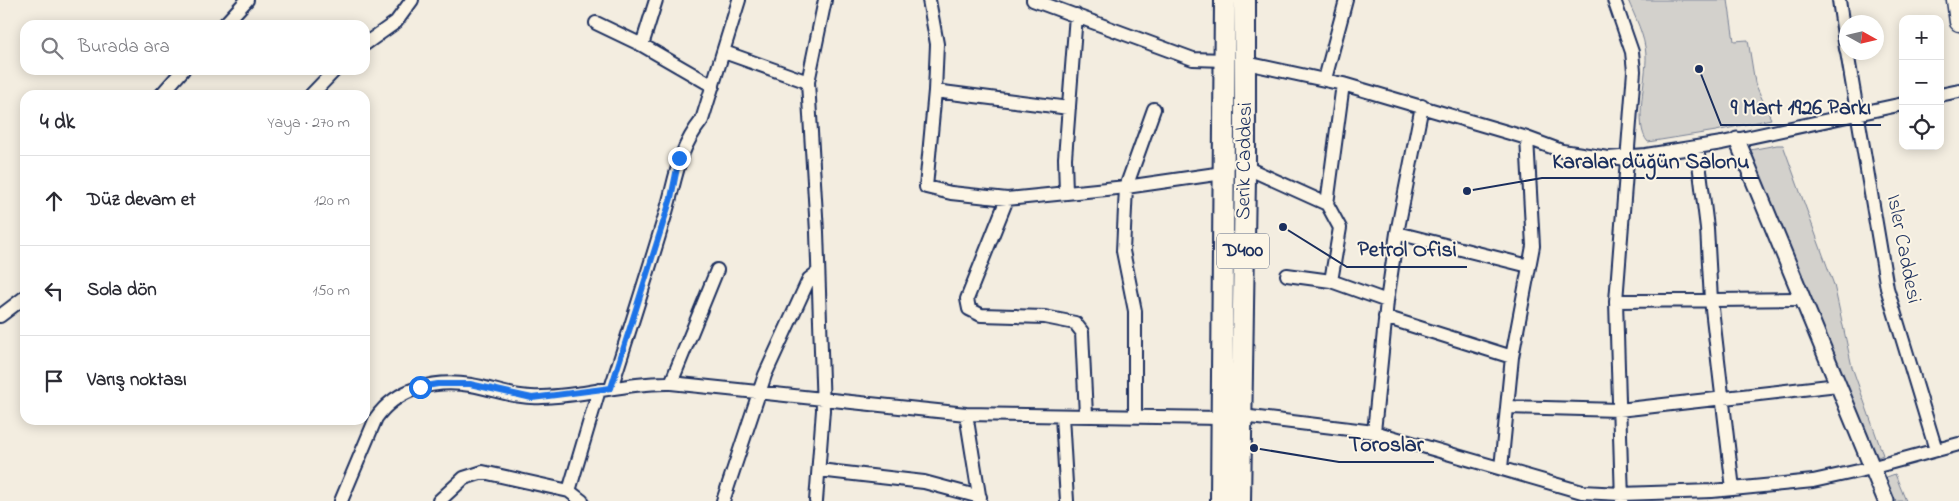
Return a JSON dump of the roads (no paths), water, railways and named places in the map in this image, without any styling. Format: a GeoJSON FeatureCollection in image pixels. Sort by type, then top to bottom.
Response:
{"type":"FeatureCollection","features":[{"type":"Feature","properties":{"kind":"highway","name":"Serik Caddesi"},"geometry":{"type":"LineString","coordinates":[[1221,501],[1225,0]]}},
{"type":"Feature","properties":{"kind":"highway","name":"Serik Caddesi"},"geometry":{"type":"LineString","coordinates":[[1240,501],[1245,167],[1245,0]]}},
{"type":"Feature","properties":{"kind":"main road"},"geometry":{"type":"LineString","coordinates":[[1956,0],[1959,22]]}},
{"type":"Feature","properties":{"kind":"street"},"geometry":{"type":"LineString","coordinates":[[229,20],[247,0]]}},
{"type":"Feature","properties":{"kind":"street"},"geometry":{"type":"LineString","coordinates":[[370,40],[396,22],[412,0]]}},
{"type":"Feature","properties":{"kind":"street"},"geometry":{"type":"LineString","coordinates":[[642,45],[656,0]]}},
{"type":"Feature","properties":{"kind":"street"},"geometry":{"type":"LineString","coordinates":[[569,491],[671,198],[679,158],[702,120],[739,0]]}},
{"type":"Feature","properties":{"kind":"street"},"geometry":{"type":"LineString","coordinates":[[816,501],[823,410],[808,82],[825,0]]}},
{"type":"Feature","properties":{"kind":"street"},"geometry":{"type":"LineString","coordinates":[[929,0],[937,44],[935,92],[926,186],[951,193],[1007,199],[1126,187],[1223,173]]}},
{"type":"Feature","properties":{"kind":"street"},"geometry":{"type":"LineString","coordinates":[[1033,0],[1193,59],[1225,60]]}},
{"type":"Feature","properties":{"kind":"street"},"geometry":{"type":"LineString","coordinates":[[1324,79],[1346,0]]}},
{"type":"Feature","properties":{"kind":"street"},"geometry":{"type":"LineString","coordinates":[[1614,0],[1632,52],[1634,71],[1616,301],[1622,497]]}},
{"type":"Feature","properties":{"kind":"street"},"geometry":{"type":"LineString","coordinates":[[1839,0],[1841,15]]}},
{"type":"Feature","properties":{"kind":"street"},"geometry":{"type":"LineString","coordinates":[[1066,193],[1068,108],[1076,15]]}},
{"type":"Feature","properties":{"kind":"street"},"geometry":{"type":"LineString","coordinates":[[596,23],[642,45],[713,86]]}},
{"type":"Feature","properties":{"kind":"street"},"geometry":{"type":"LineString","coordinates":[[724,52],[808,82]]}},
{"type":"Feature","properties":{"kind":"street","name":"Isler Caddesi"},"geometry":{"type":"LineString","coordinates":[[1848,60],[1887,288],[1936,450]]}},
{"type":"Feature","properties":{"kind":"street"},"geometry":{"type":"LineString","coordinates":[[1246,63],[1343,84],[1527,138],[1562,151],[1608,158],[1737,140],[1899,105]]}},
{"type":"Feature","properties":{"kind":"street"},"geometry":{"type":"LineString","coordinates":[[165,90],[178,75]]}},
{"type":"Feature","properties":{"kind":"street"},"geometry":{"type":"LineString","coordinates":[[316,90],[330,75]]}},
{"type":"Feature","properties":{"kind":"street"},"geometry":{"type":"LineString","coordinates":[[1331,281],[1338,251],[1340,228],[1327,204],[1343,84]]}},
{"type":"Feature","properties":{"kind":"street"},"geometry":{"type":"LineString","coordinates":[[1944,94],[1959,91]]}},
{"type":"Feature","properties":{"kind":"street"},"geometry":{"type":"LineString","coordinates":[[935,92],[1068,108]]}},
{"type":"Feature","properties":{"kind":"street"},"geometry":{"type":"LineString","coordinates":[[1374,432],[1385,318],[1397,233],[1422,106]]}},
{"type":"Feature","properties":{"kind":"street"},"geometry":{"type":"LineString","coordinates":[[1135,417],[1135,311],[1123,250],[1126,187],[1154,108]]}},
{"type":"Feature","properties":{"kind":"street"},"geometry":{"type":"LineString","coordinates":[[1501,468],[1512,357],[1533,246],[1527,138]]}},
{"type":"Feature","properties":{"kind":"street"},"geometry":{"type":"LineString","coordinates":[[1737,140],[1886,501]]}},
{"type":"Feature","properties":{"kind":"street"},"geometry":{"type":"LineString","coordinates":[[1697,147],[1708,228],[1711,300],[1733,489]]}},
{"type":"Feature","properties":{"kind":"street"},"geometry":{"type":"LineString","coordinates":[[1245,167],[1327,204]]}},
{"type":"Feature","properties":{"kind":"street"},"geometry":{"type":"LineString","coordinates":[[1007,199],[967,299],[969,309],[981,315],[1045,317],[1075,323],[1082,332],[1086,416]]}},
{"type":"Feature","properties":{"kind":"street"},"geometry":{"type":"LineString","coordinates":[[1397,233],[1530,266]]}},
{"type":"Feature","properties":{"kind":"street"},"geometry":{"type":"LineString","coordinates":[[671,383],[717,270]]}},
{"type":"Feature","properties":{"kind":"street"},"geometry":{"type":"LineString","coordinates":[[722,501],[766,375],[809,278],[818,272]]}},
{"type":"Feature","properties":{"kind":"street"},"geometry":{"type":"LineString","coordinates":[[1287,274],[1331,281],[1387,301]]}},
{"type":"Feature","properties":{"kind":"street"},"geometry":{"type":"LineString","coordinates":[[1616,301],[1803,299]]}},
{"type":"Feature","properties":{"kind":"street"},"geometry":{"type":"LineString","coordinates":[[0,316],[20,301]]}},
{"type":"Feature","properties":{"kind":"street"},"geometry":{"type":"LineString","coordinates":[[1385,318],[1512,357]]}},
{"type":"Feature","properties":{"kind":"street"},"geometry":{"type":"LineString","coordinates":[[341,501],[376,418],[384,406],[405,392],[438,384],[457,384],[532,398],[646,383],[671,383],[966,414],[1221,418]]}},
{"type":"Feature","properties":{"kind":"street"},"geometry":{"type":"LineString","coordinates":[[1507,407],[1619,410],[1838,385]]}},
{"type":"Feature","properties":{"kind":"street"},"geometry":{"type":"LineString","coordinates":[[819,470],[924,482],[980,499],[966,414]]}},
{"type":"Feature","properties":{"kind":"street"},"geometry":{"type":"LineString","coordinates":[[1062,416],[1067,501]]}},
{"type":"Feature","properties":{"kind":"street"},"geometry":{"type":"LineString","coordinates":[[1242,416],[1374,432],[1582,492],[1622,497],[1712,496],[1733,489],[1813,481],[1872,468],[1959,444]]}},
{"type":"Feature","properties":{"kind":"street"},"geometry":{"type":"LineString","coordinates":[[439,501],[464,478],[483,472],[569,491],[582,501]]}},
{"type":"Feature","properties":{"kind":"place","name":"9 Mart 1926 Parkı"},"geometry":{"type":"Point","coordinates":[1699,69]}},
{"type":"Feature","properties":{"kind":"place","name":"Karalar düğün Salonu"},"geometry":{"type":"Point","coordinates":[1467,191]}},
{"type":"Feature","properties":{"kind":"place","name":"Petrol Ofisi"},"geometry":{"type":"Point","coordinates":[1283,227]}},
{"type":"Feature","properties":{"kind":"place","name":"Toroslar"},"geometry":{"type":"Point","coordinates":[1254,448]}}]}
